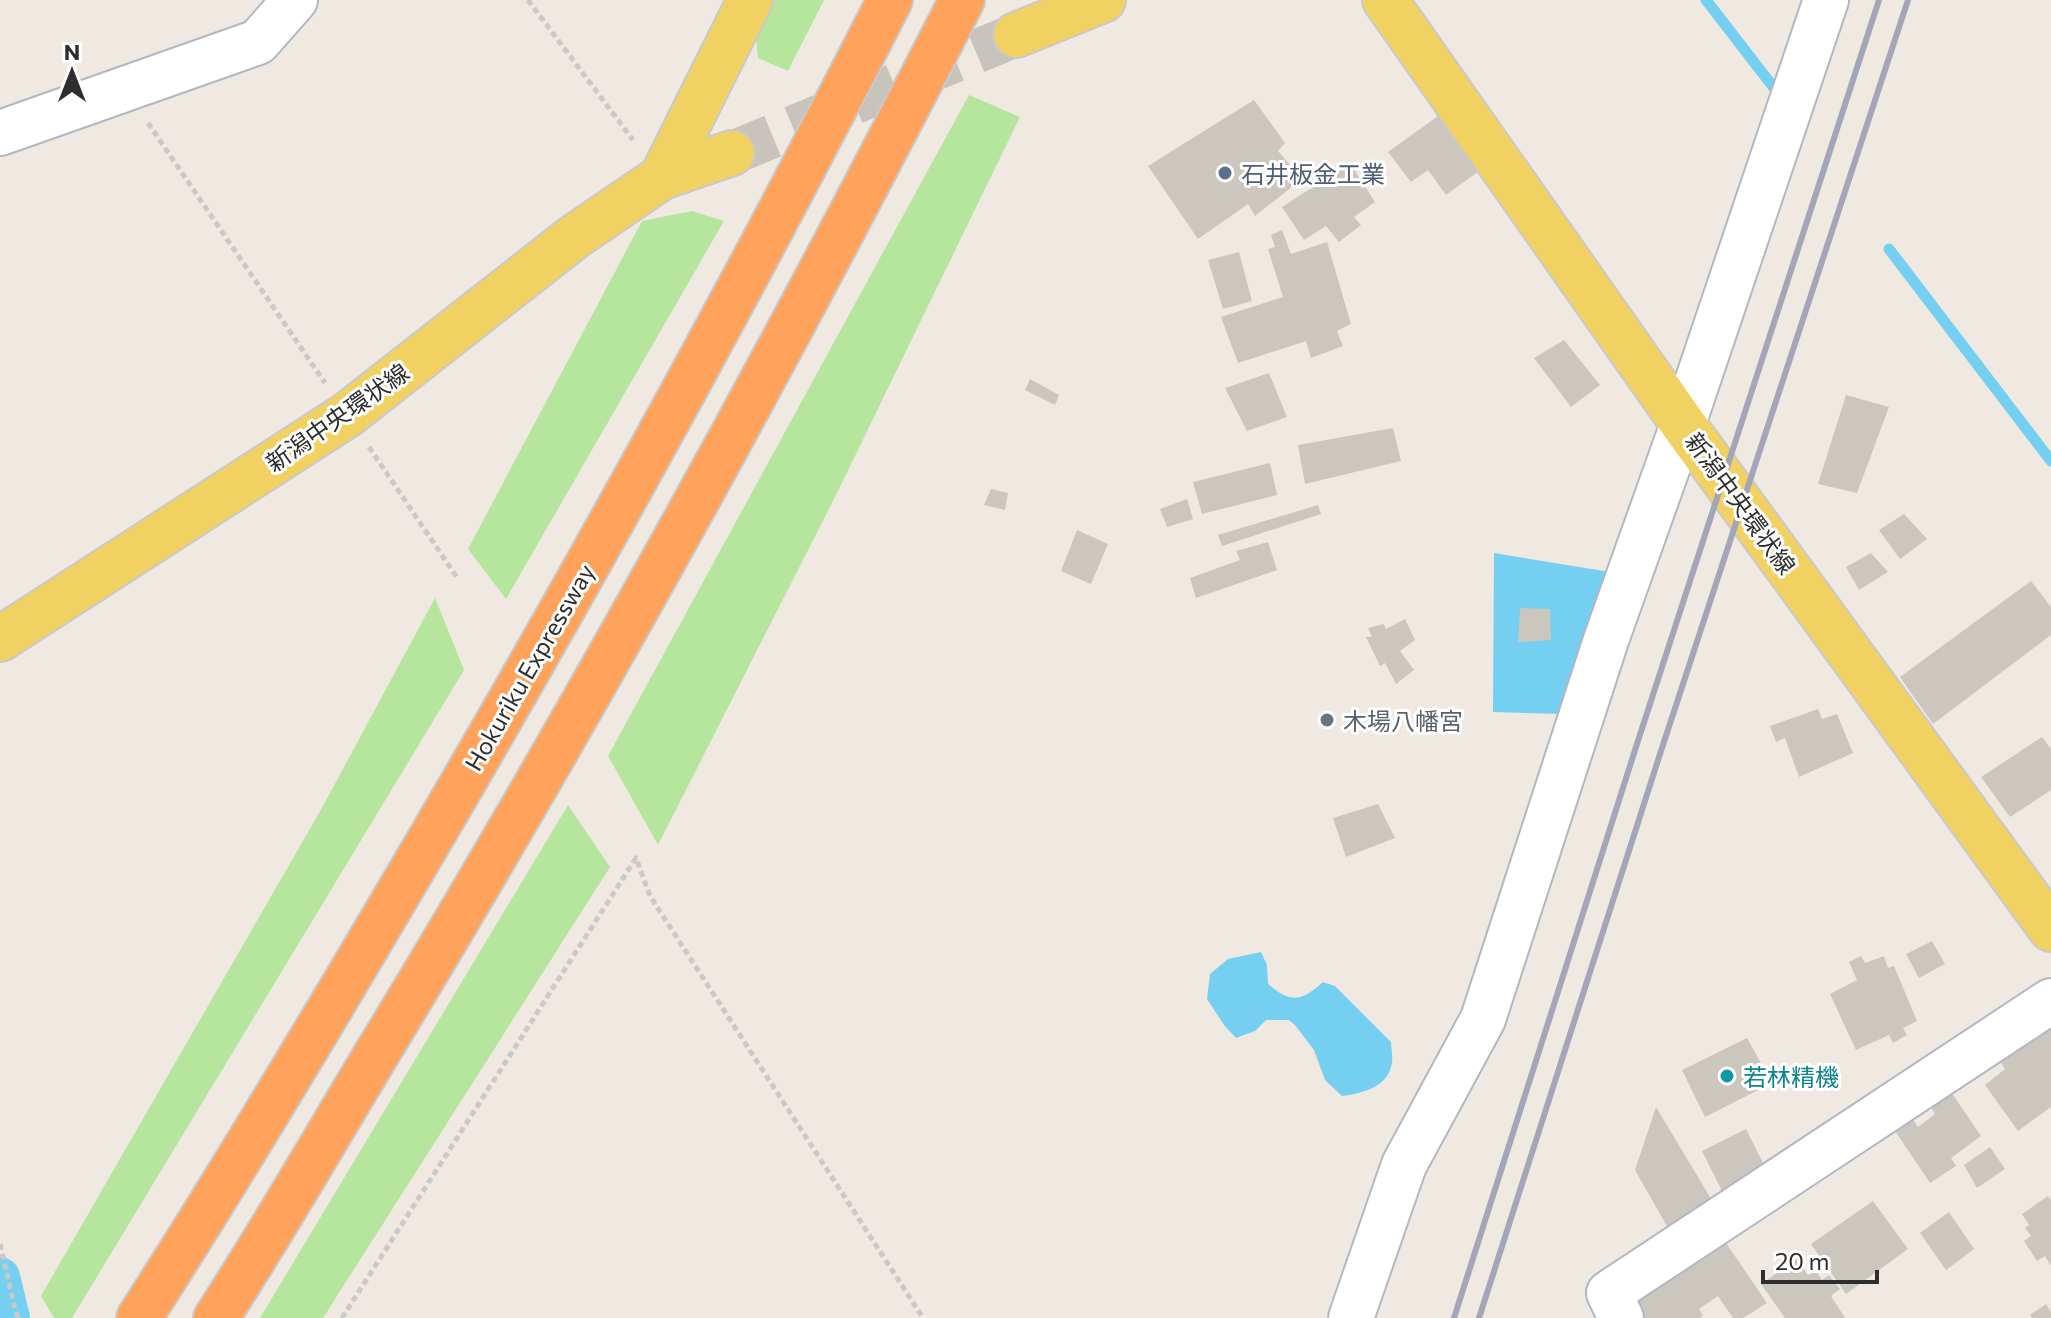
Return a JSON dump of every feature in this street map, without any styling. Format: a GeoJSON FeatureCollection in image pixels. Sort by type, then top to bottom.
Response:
{"type":"FeatureCollection","features":[{"type":"Feature","properties":{"kind":"highway","name":"Hokuriku Expressway"},"geometry":{"type":"LineString","coordinates":[[139,1318],[371,940],[540,650],[689,381],[890,0]]}},
{"type":"Feature","properties":{"kind":"highway"},"geometry":{"type":"LineString","coordinates":[[216,1318],[425,975],[589,696],[753,398],[962,0]]}},
{"type":"Feature","properties":{"kind":"main road","name":"新潟中央環状線"},"geometry":{"type":"LineString","coordinates":[[662,177],[750,0]]}},
{"type":"Feature","properties":{"kind":"main road"},"geometry":{"type":"LineString","coordinates":[[1016,35],[1103,0]]}},
{"type":"Feature","properties":{"kind":"main road","name":"新潟中央環状線"},"geometry":{"type":"LineString","coordinates":[[1355,0],[1376,13],[1435,73]]}},
{"type":"Feature","properties":{"kind":"main road","name":"新潟中央環状線"},"geometry":{"type":"LineString","coordinates":[[1385,0],[1683,424],[2049,919]]}},
{"type":"Feature","properties":{"kind":"main road","name":"新潟中央環状線"},"geometry":{"type":"LineString","coordinates":[[0,639],[347,415],[574,237],[662,177],[732,153]]}},
{"type":"Feature","properties":{"kind":"street"},"geometry":{"type":"LineString","coordinates":[[0,133],[258,42],[295,0]]}},
{"type":"Feature","properties":{"kind":"street"},"geometry":{"type":"LineString","coordinates":[[1351,1318],[1404,1165],[1483,1019],[1606,640],[1683,424],[1826,0]]}},
{"type":"Feature","properties":{"kind":"street"},"geometry":{"type":"LineString","coordinates":[[1621,1318],[1609,1293],[2051,1001]]}},
{"type":"Feature","properties":{"kind":"path"},"geometry":{"type":"LineString","coordinates":[[528,0],[662,177]]}},
{"type":"Feature","properties":{"kind":"path"},"geometry":{"type":"LineString","coordinates":[[124,89],[458,579]]}},
{"type":"Feature","properties":{"kind":"path"},"geometry":{"type":"LineString","coordinates":[[342,1318],[636,858],[650,896],[923,1318]]}},
{"type":"Feature","properties":{"kind":"path"},"geometry":{"type":"LineString","coordinates":[[0,1244],[18,1318]]}},
{"type":"Feature","properties":{"kind":"green space"},"geometry":{"type":"Polygon","coordinates":[[[770,0],[824,0],[788,71],[758,58],[755,29],[770,0]]]}},
{"type":"Feature","properties":{"kind":"green space"},"geometry":{"type":"Polygon","coordinates":[[[969,95],[1020,117],[835,497],[658,845],[608,756],[969,95]]]}},
{"type":"Feature","properties":{"kind":"green space"},"geometry":{"type":"Polygon","coordinates":[[[692,211],[724,221],[506,599],[468,549],[642,221],[692,211]]]}},
{"type":"Feature","properties":{"kind":"green space"},"geometry":{"type":"Polygon","coordinates":[[[435,598],[464,670],[72,1318],[54,1318],[41,1296],[323,806],[435,598]]]}},
{"type":"Feature","properties":{"kind":"green space"},"geometry":{"type":"Polygon","coordinates":[[[568,805],[610,867],[323,1318],[260,1318],[568,805]]]}},
{"type":"Feature","properties":{"kind":"water"},"geometry":{"type":"Polygon","coordinates":[[[1494,553],[1610,572],[1562,714],[1493,712],[1494,553]]]}},
{"type":"Feature","properties":{"kind":"water"},"geometry":{"type":"Polygon","coordinates":[[[1261,952],[1267,965],[1268,984],[1283,995],[1296,998],[1323,982],[1335,986],[1391,1042],[1390,1071],[1380,1083],[1366,1091],[1342,1096],[1325,1080],[1314,1050],[1289,1020],[1266,1020],[1255,1031],[1236,1038],[1224,1025],[1207,999],[1210,974],[1228,959],[1261,952]]]}},
{"type":"Feature","properties":{"kind":"building","name":"石井板金工業"},"geometry":{"type":"Polygon","coordinates":[[[1254,100],[1285,143],[1278,151],[1302,179],[1255,216],[1248,204],[1198,239],[1148,166],[1254,100]]]}},
{"type":"Feature","properties":{"kind":"building"},"geometry":{"type":"Polygon","coordinates":[[[1438,116],[1479,171],[1446,195],[1428,170],[1411,182],[1388,152],[1438,116]]]}},
{"type":"Feature","properties":{"kind":"building"},"geometry":{"type":"Polygon","coordinates":[[[1350,163],[1375,202],[1354,217],[1361,225],[1339,242],[1326,226],[1304,240],[1282,207],[1350,163]]]}},
{"type":"Feature","properties":{"kind":"building"},"geometry":{"type":"Polygon","coordinates":[[[1282,230],[1291,254],[1327,242],[1351,324],[1337,331],[1343,346],[1311,358],[1306,341],[1238,363],[1221,317],[1283,297],[1268,249],[1275,247],[1271,235],[1282,230]]]}},
{"type":"Feature","properties":{"kind":"building"},"geometry":{"type":"Polygon","coordinates":[[[1239,252],[1252,301],[1223,309],[1208,260],[1239,252]]]}},
{"type":"Feature","properties":{"kind":"building"},"geometry":{"type":"Polygon","coordinates":[[[1564,340],[1600,385],[1571,407],[1534,358],[1564,340]]]}},
{"type":"Feature","properties":{"kind":"building"},"geometry":{"type":"Polygon","coordinates":[[[1269,373],[1287,417],[1247,431],[1225,388],[1269,373]]]}},
{"type":"Feature","properties":{"kind":"building"},"geometry":{"type":"Polygon","coordinates":[[[1030,379],[1059,395],[1055,405],[1025,390],[1030,379]]]}},
{"type":"Feature","properties":{"kind":"building"},"geometry":{"type":"Polygon","coordinates":[[[1846,395],[1889,407],[1857,493],[1818,484],[1846,395]]]}},
{"type":"Feature","properties":{"kind":"building"},"geometry":{"type":"Polygon","coordinates":[[[1393,428],[1401,461],[1305,484],[1298,445],[1393,428]]]}},
{"type":"Feature","properties":{"kind":"building"},"geometry":{"type":"Polygon","coordinates":[[[1270,463],[1277,495],[1202,514],[1193,482],[1270,463]]]}},
{"type":"Feature","properties":{"kind":"building"},"geometry":{"type":"Polygon","coordinates":[[[991,489],[1008,493],[1005,510],[984,505],[991,489]]]}},
{"type":"Feature","properties":{"kind":"building"},"geometry":{"type":"Polygon","coordinates":[[[1187,499],[1193,519],[1167,527],[1160,509],[1187,499]]]}},
{"type":"Feature","properties":{"kind":"building"},"geometry":{"type":"Polygon","coordinates":[[[1318,505],[1321,514],[1222,546],[1218,535],[1318,505]]]}},
{"type":"Feature","properties":{"kind":"building"},"geometry":{"type":"Polygon","coordinates":[[[1904,514],[1927,539],[1900,559],[1879,530],[1904,514]]]}},
{"type":"Feature","properties":{"kind":"building"},"geometry":{"type":"Polygon","coordinates":[[[1077,530],[1108,544],[1091,584],[1061,571],[1077,530]]]}},
{"type":"Feature","properties":{"kind":"building"},"geometry":{"type":"Polygon","coordinates":[[[1268,542],[1277,570],[1196,598],[1190,578],[1240,560],[1236,551],[1268,542]]]}},
{"type":"Feature","properties":{"kind":"building"},"geometry":{"type":"Polygon","coordinates":[[[1871,553],[1888,572],[1859,590],[1846,567],[1871,553]]]}},
{"type":"Feature","properties":{"kind":"building"},"geometry":{"type":"Polygon","coordinates":[[[2031,581],[2051,607],[2051,635],[1933,724],[1900,677],[2031,581]]]}},
{"type":"Feature","properties":{"kind":"building"},"geometry":{"type":"Polygon","coordinates":[[[1520,608],[1550,609],[1551,640],[1518,642],[1520,608]]]}},
{"type":"Feature","properties":{"kind":"building"},"geometry":{"type":"Polygon","coordinates":[[[1405,619],[1415,640],[1400,651],[1414,670],[1396,684],[1385,663],[1380,666],[1366,637],[1372,637],[1368,628],[1384,624],[1386,629],[1405,619]]]}},
{"type":"Feature","properties":{"kind":"building"},"geometry":{"type":"Polygon","coordinates":[[[1818,709],[1822,719],[1837,714],[1853,753],[1799,777],[1785,738],[1776,742],[1770,726],[1818,709]]]}},
{"type":"Feature","properties":{"kind":"building"},"geometry":{"type":"Polygon","coordinates":[[[2042,737],[2051,749],[2051,790],[2010,817],[1981,777],[2042,737]]]}},
{"type":"Feature","properties":{"kind":"building"},"geometry":{"type":"Polygon","coordinates":[[[1378,804],[1395,838],[1346,857],[1333,818],[1378,804]]]}},
{"type":"Feature","properties":{"kind":"building"},"geometry":{"type":"Polygon","coordinates":[[[1932,941],[1945,964],[1919,978],[1906,954],[1932,941]]]}},
{"type":"Feature","properties":{"kind":"building"},"geometry":{"type":"Polygon","coordinates":[[[1861,956],[1865,963],[1884,956],[1888,968],[1894,966],[1917,1021],[1903,1028],[1907,1035],[1893,1043],[1889,1035],[1856,1050],[1830,994],[1857,980],[1849,962],[1861,956]]]}},
{"type":"Feature","properties":{"kind":"building"},"geometry":{"type":"Polygon","coordinates":[[[2051,1029],[2051,1107],[2018,1131],[1985,1085],[2005,1069],[2000,1061],[2051,1029]]]}},
{"type":"Feature","properties":{"kind":"building","name":"若林精機"},"geometry":{"type":"Polygon","coordinates":[[[1747,1038],[1772,1083],[1705,1117],[1682,1070],[1747,1038]]]}},
{"type":"Feature","properties":{"kind":"building"},"geometry":{"type":"Polygon","coordinates":[[[1949,1089],[1981,1136],[1951,1158],[1956,1166],[1930,1183],[1893,1128],[1910,1115],[1918,1127],[1935,1114],[1928,1102],[1949,1089]]]}},
{"type":"Feature","properties":{"kind":"building"},"geometry":{"type":"Polygon","coordinates":[[[1656,1107],[1713,1202],[1668,1228],[1635,1170],[1656,1107]]]}},
{"type":"Feature","properties":{"kind":"building"},"geometry":{"type":"Polygon","coordinates":[[[1746,1129],[1766,1169],[1723,1193],[1702,1151],[1746,1129]]]}},
{"type":"Feature","properties":{"kind":"building"},"geometry":{"type":"Polygon","coordinates":[[[1990,1147],[2005,1169],[1977,1188],[1964,1165],[1990,1147]]]}},
{"type":"Feature","properties":{"kind":"building"},"geometry":{"type":"Polygon","coordinates":[[[2048,1196],[2051,1200],[2051,1266],[2045,1256],[2037,1261],[2024,1241],[2031,1236],[2025,1228],[2029,1225],[2022,1214],[2048,1196]]]}},
{"type":"Feature","properties":{"kind":"building"},"geometry":{"type":"Polygon","coordinates":[[[1873,1201],[1908,1249],[1846,1294],[1811,1244],[1873,1201]]]}},
{"type":"Feature","properties":{"kind":"building"},"geometry":{"type":"Polygon","coordinates":[[[1949,1212],[1974,1249],[1946,1270],[1920,1233],[1949,1212]]]}},
{"type":"Feature","properties":{"kind":"building"},"geometry":{"type":"Polygon","coordinates":[[[1724,1240],[1767,1303],[1743,1318],[1733,1318],[1718,1296],[1699,1309],[1703,1316],[1700,1318],[1641,1318],[1630,1301],[1724,1240]]]}},
{"type":"Feature","properties":{"kind":"building"},"geometry":{"type":"Polygon","coordinates":[[[1797,1259],[1808,1275],[1816,1271],[1822,1280],[1829,1275],[1840,1289],[1831,1296],[1845,1318],[1785,1318],[1761,1284],[1797,1259]]]}},
{"type":"Feature","properties":{"kind":"building"},"geometry":{"type":"Polygon","coordinates":[[[2046,1304],[2051,1318],[2032,1318],[2030,1315],[2046,1304]]]}},
{"type":"Feature","properties":{"kind":"waterway"},"geometry":{"type":"LineString","coordinates":[[1706,0],[1781,97]]}},
{"type":"Feature","properties":{"kind":"waterway"},"geometry":{"type":"LineString","coordinates":[[1889,249],[2051,461]]}},
{"type":"Feature","properties":{"kind":"waterway"},"geometry":{"type":"LineString","coordinates":[[0,1277],[10,1318]]}},
{"type":"Feature","properties":{"kind":"tunnel"},"geometry":{"type":"LineString","coordinates":[[732,153],[1016,35]]}},
{"type":"Feature","properties":{"kind":"railway"},"geometry":{"type":"LineString","coordinates":[[1454,1318],[1879,0]]}},
{"type":"Feature","properties":{"kind":"railway"},"geometry":{"type":"LineString","coordinates":[[1479,1318],[1660,754],[1908,0]]}},
{"type":"Feature","properties":{"kind":"place","name":"石井板金工業"},"geometry":{"type":"Point","coordinates":[1225,173]}},
{"type":"Feature","properties":{"kind":"place","name":"木場八幡宮"},"geometry":{"type":"Point","coordinates":[1327,720]}},
{"type":"Feature","properties":{"kind":"place","name":"若林精機"},"geometry":{"type":"Point","coordinates":[1727,1076]}}]}
